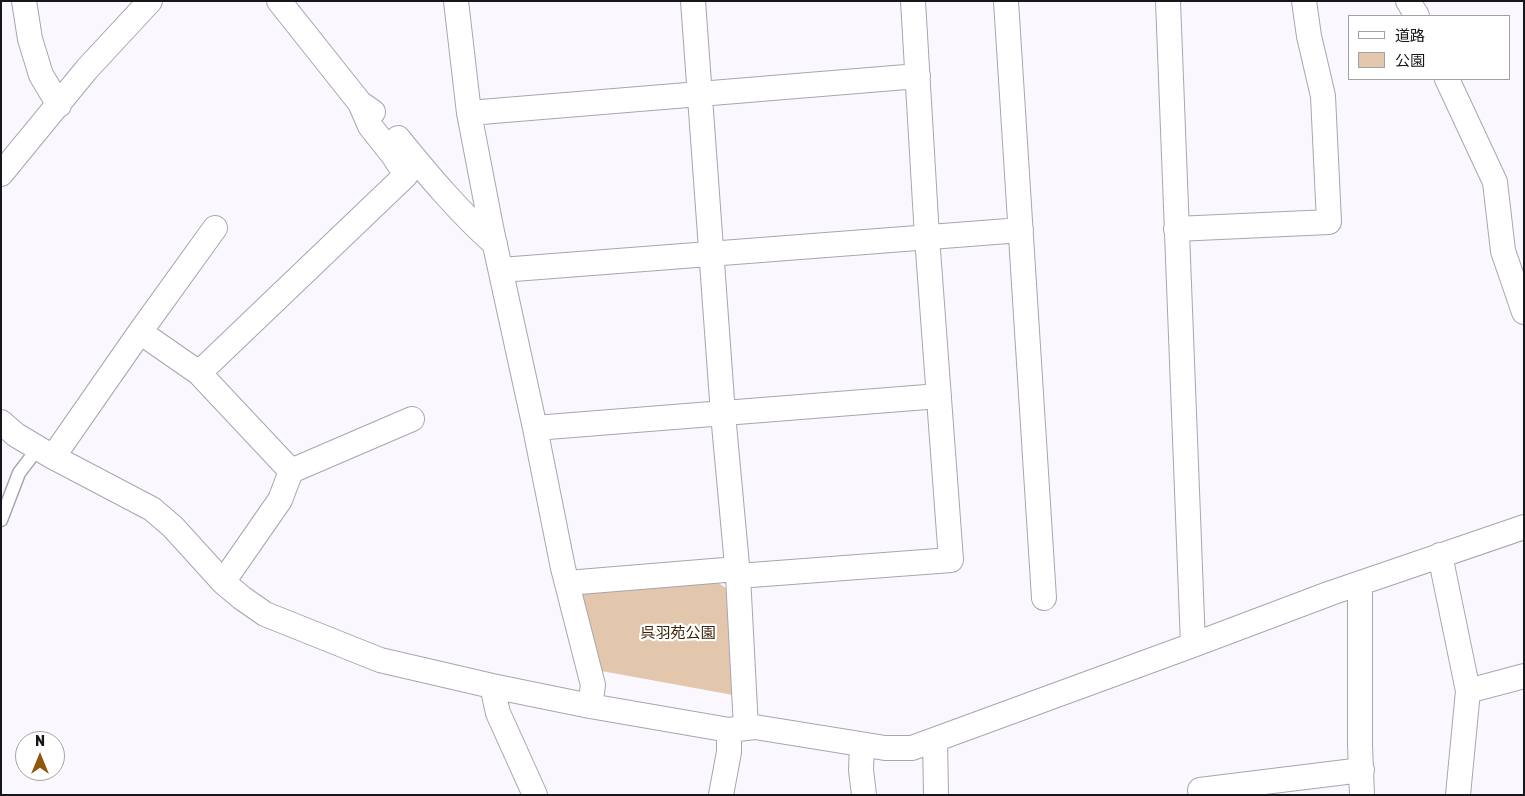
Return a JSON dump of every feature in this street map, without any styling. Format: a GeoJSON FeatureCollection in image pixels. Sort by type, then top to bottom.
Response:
{"type":"FeatureCollection","features":[{"type":"Feature","properties":{"kind":"street"},"geometry":{"type":"LineString","coordinates":[[24,1],[30,39],[41,75],[59,105]]}},
{"type":"Feature","properties":{"kind":"street"},"geometry":{"type":"LineString","coordinates":[[1,174],[59,105],[87,68],[150,1]]}},
{"type":"Feature","properties":{"kind":"street"},"geometry":{"type":"LineString","coordinates":[[199,372],[406,175],[370,126],[360,103],[279,1]]}},
{"type":"Feature","properties":{"kind":"street"},"geometry":{"type":"LineString","coordinates":[[456,1],[469,113],[567,583],[593,685],[590,706]]}},
{"type":"Feature","properties":{"kind":"street"},"geometry":{"type":"LineString","coordinates":[[692,1],[737,573],[737,729],[729,752],[721,795]]}},
{"type":"Feature","properties":{"kind":"street"},"geometry":{"type":"LineString","coordinates":[[567,583],[951,560],[927,237],[913,1]]}},
{"type":"Feature","properties":{"kind":"street"},"geometry":{"type":"LineString","coordinates":[[1006,1],[1044,598]]}},
{"type":"Feature","properties":{"kind":"street"},"geometry":{"type":"LineString","coordinates":[[1168,1],[1193,645]]}},
{"type":"Feature","properties":{"kind":"street"},"geometry":{"type":"LineString","coordinates":[[1176,229],[1329,222],[1323,96],[1309,36],[1304,1]]}},
{"type":"Feature","properties":{"kind":"street"},"geometry":{"type":"LineString","coordinates":[[1408,1],[1417,15]]}},
{"type":"Feature","properties":{"kind":"street"},"geometry":{"type":"LineString","coordinates":[[469,113],[918,76]]}},
{"type":"Feature","properties":{"kind":"street"},"geometry":{"type":"LineString","coordinates":[[1447,80],[1495,182],[1502,251],[1524,312]]}},
{"type":"Feature","properties":{"kind":"street"},"geometry":{"type":"LineString","coordinates":[[360,103],[383,118],[423,169],[476,227],[495,244]]}},
{"type":"Feature","properties":{"kind":"street"},"geometry":{"type":"LineString","coordinates":[[45,452],[140,332],[215,228]]}},
{"type":"Feature","properties":{"kind":"street"},"geometry":{"type":"LineString","coordinates":[[501,270],[1021,230]]}},
{"type":"Feature","properties":{"kind":"street"},"geometry":{"type":"LineString","coordinates":[[140,332],[199,372],[291,471]]}},
{"type":"Feature","properties":{"kind":"street"},"geometry":{"type":"LineString","coordinates":[[535,428],[939,396]]}},
{"type":"Feature","properties":{"kind":"street"},"geometry":{"type":"LineString","coordinates":[[223,582],[280,500],[291,471],[412,419]]}},
{"type":"Feature","properties":{"kind":"street"},"geometry":{"type":"LineString","coordinates":[[1,422],[16,435],[45,452],[152,509],[173,527],[223,582],[265,614],[380,660],[590,706],[737,729],[755,727],[885,748],[912,748],[1331,593],[1524,527]]}},
{"type":"Feature","properties":{"kind":"street"},"geometry":{"type":"LineString","coordinates":[[1440,555],[1468,691],[1458,795]]}},
{"type":"Feature","properties":{"kind":"street"},"geometry":{"type":"LineString","coordinates":[[1360,583],[1362,795]]}},
{"type":"Feature","properties":{"kind":"street"},"geometry":{"type":"LineString","coordinates":[[1468,691],[1524,676]]}},
{"type":"Feature","properties":{"kind":"street"},"geometry":{"type":"LineString","coordinates":[[492,686],[498,713],[535,795]]}},
{"type":"Feature","properties":{"kind":"street"},"geometry":{"type":"LineString","coordinates":[[935,740],[936,795]]}},
{"type":"Feature","properties":{"kind":"street"},"geometry":{"type":"LineString","coordinates":[[862,745],[861,770],[864,795]]}},
{"type":"Feature","properties":{"kind":"street"},"geometry":{"type":"LineString","coordinates":[[1201,795],[1200,790],[1362,770]]}},
{"type":"Feature","properties":{"kind":"lane"},"geometry":{"type":"LineString","coordinates":[[1,520],[20,473],[45,452]]}},
{"type":"Feature","properties":{"kind":"green space","name":"呉羽苑公園"},"geometry":{"type":"Polygon","coordinates":[[[716,581],[727,589],[733,695],[596,670],[578,597],[582,591],[716,581]]]}}]}
